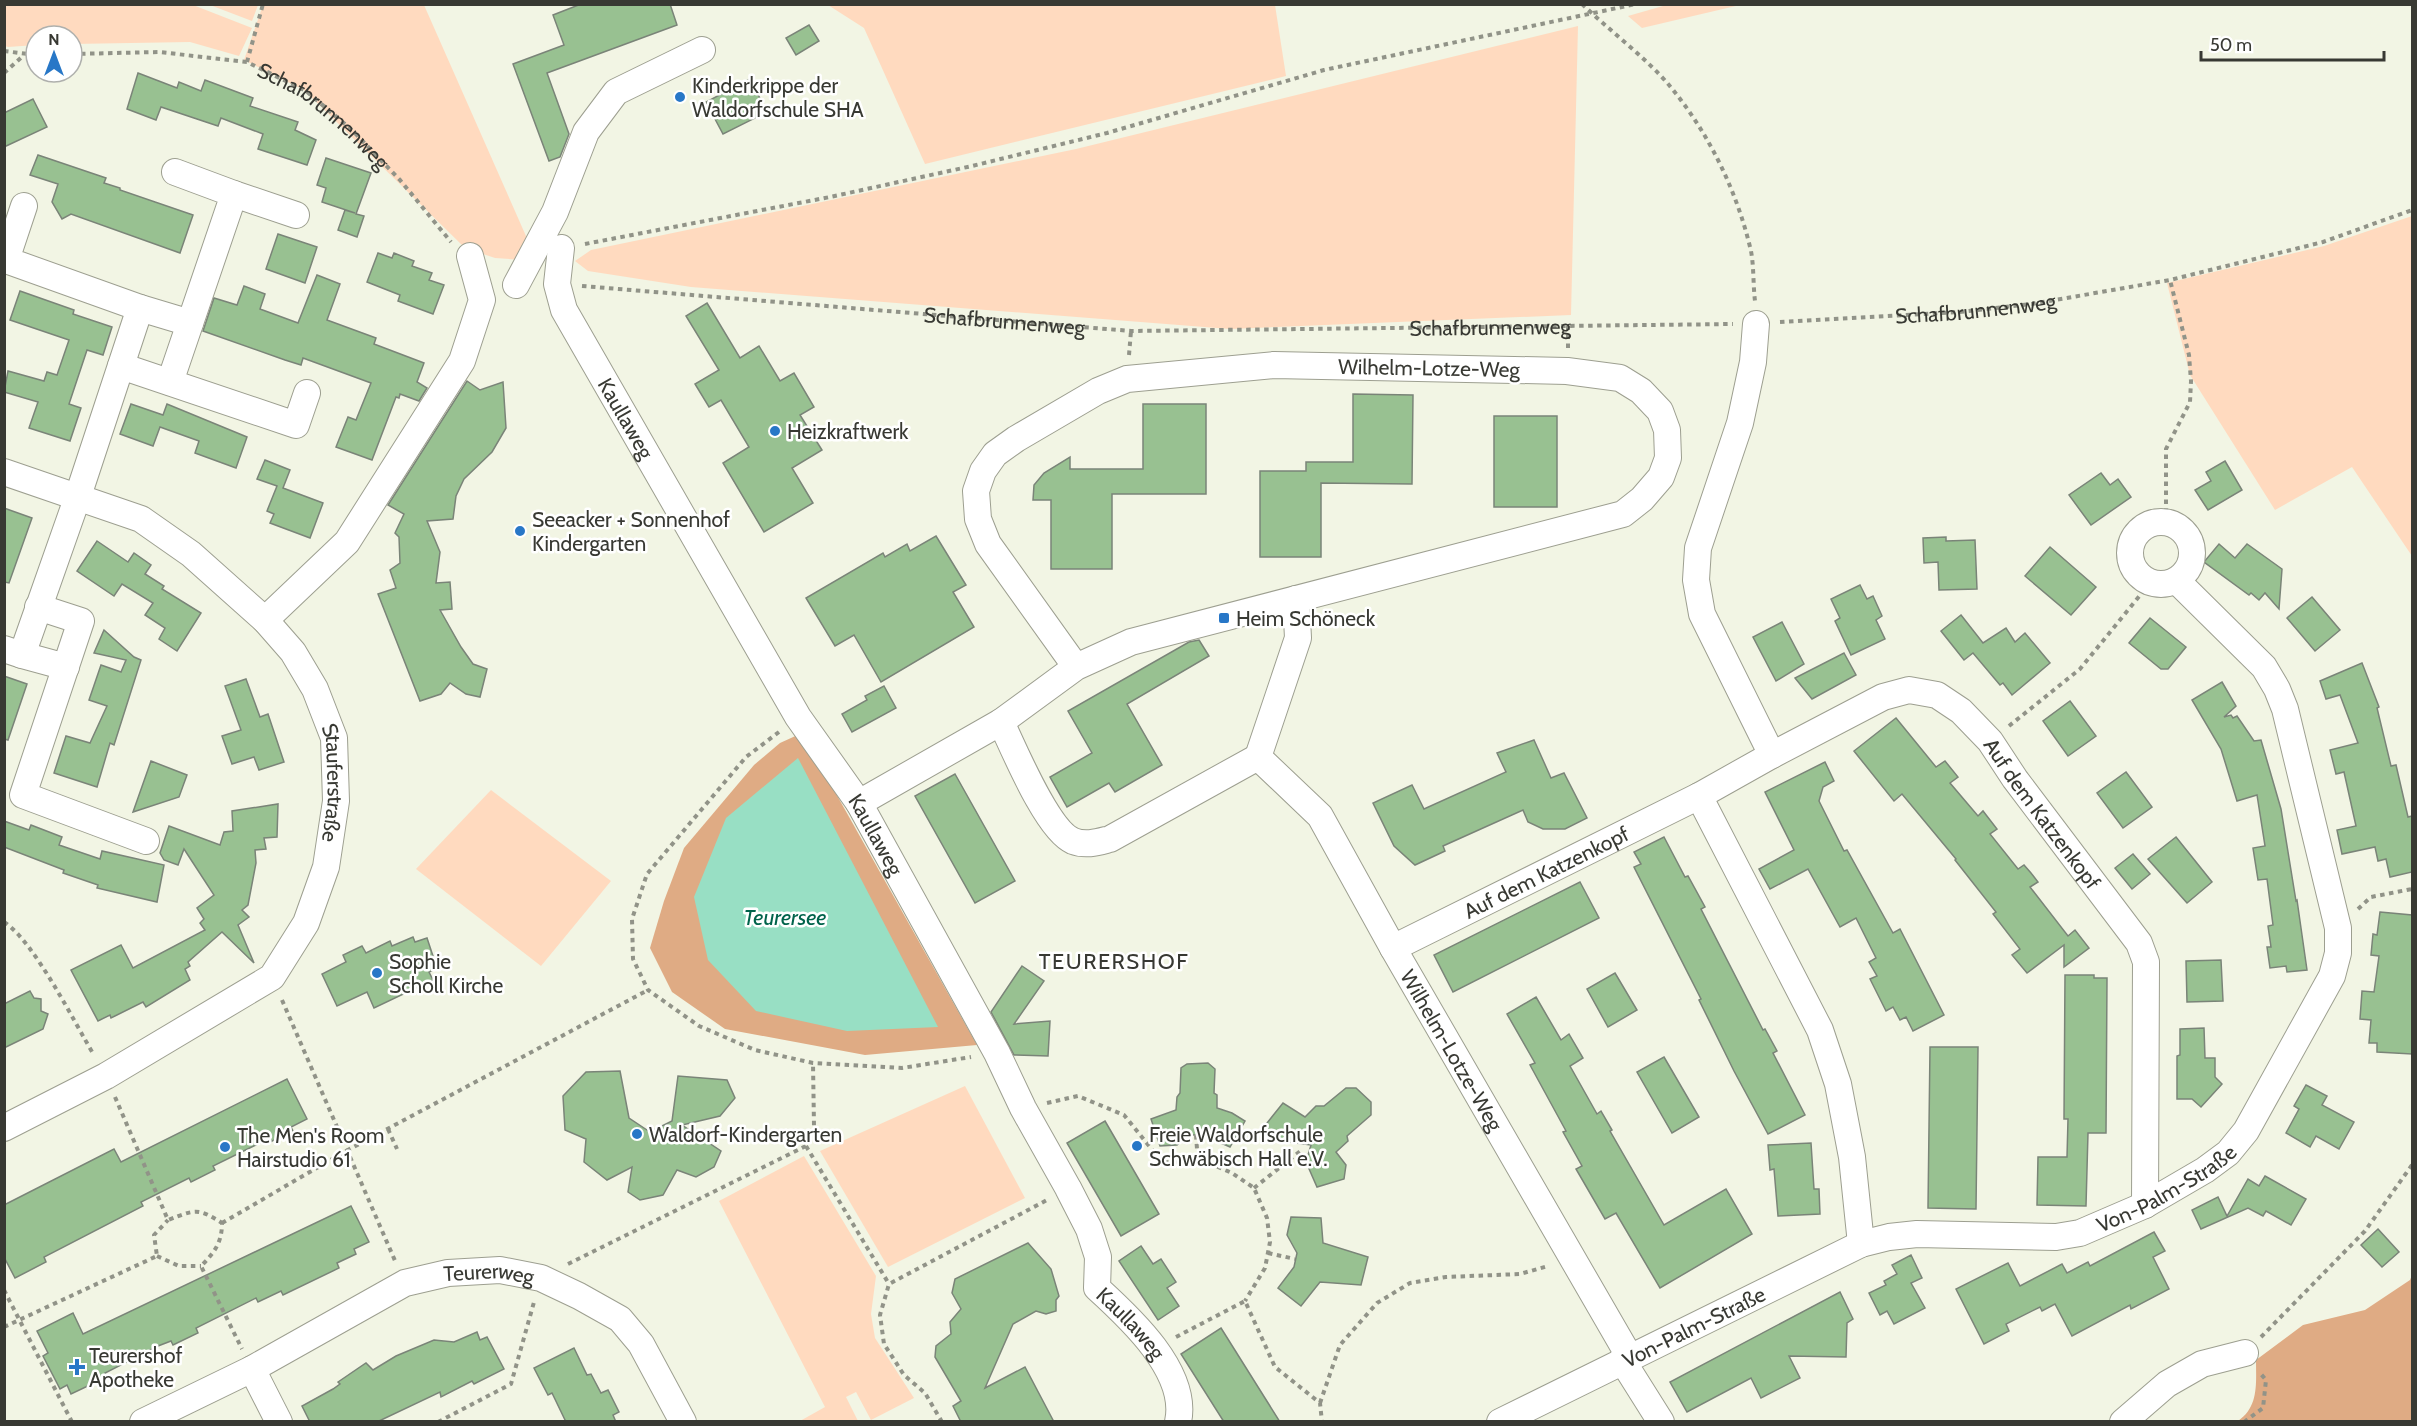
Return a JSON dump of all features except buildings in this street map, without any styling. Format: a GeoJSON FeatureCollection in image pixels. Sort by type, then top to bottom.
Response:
{"type":"FeatureCollection","features":[{"type":"Feature","properties":{"kind":"street"},"geometry":{"type":"LineString","coordinates":[[516,285],[555,212],[586,132],[616,92],[702,50]]}},
{"type":"Feature","properties":{"kind":"street"},"geometry":{"type":"LineString","coordinates":[[175,172],[296,215]]}},
{"type":"Feature","properties":{"kind":"street"},"geometry":{"type":"LineString","coordinates":[[170,382],[234,194]]}},
{"type":"Feature","properties":{"kind":"street"},"geometry":{"type":"LineString","coordinates":[[24,206],[5,262],[140,308],[190,322]]}},
{"type":"Feature","properties":{"kind":"street","name":"Kaullaweg"},"geometry":{"type":"LineString","coordinates":[[561,248],[557,284],[564,310],[798,717],[859,803],[997,1053],[1023,1108],[1089,1229],[1098,1257],[1097,1288],[1134,1321],[1173,1380],[1180,1401],[1178,1422]]}},
{"type":"Feature","properties":{"kind":"street"},"geometry":{"type":"LineString","coordinates":[[265,620],[347,542],[462,362],[482,300],[470,256]]}},
{"type":"Feature","properties":{"kind":"street"},"geometry":{"type":"LineString","coordinates":[[482,300],[516,285],[557,284]]}},
{"type":"Feature","properties":{"kind":"street"},"geometry":{"type":"LineString","coordinates":[[66,667],[13,652],[38,607],[78,496],[140,308]]}},
{"type":"Feature","properties":{"kind":"street"},"geometry":{"type":"LineString","coordinates":[[1756,324],[1753,362],[1740,423],[1698,548],[1696,580],[1702,614],[1772,755]]}},
{"type":"Feature","properties":{"kind":"street","name":"Wilhelm-Lotze-Weg"},"geometry":{"type":"LineString","coordinates":[[859,803],[1001,722],[1076,667],[1131,642],[1623,514],[1642,500],[1661,477],[1668,458],[1667,430],[1660,411],[1641,391],[1620,378],[1567,371],[1274,365],[1127,379],[1098,391],[1016,439],[995,454],[983,471],[976,490],[978,519],[988,544],[1076,667]]}},
{"type":"Feature","properties":{"kind":"street"},"geometry":{"type":"LineString","coordinates":[[121,366],[296,425],[308,393]]}},
{"type":"Feature","properties":{"kind":"street","name":"Stauferstraße"},"geometry":{"type":"LineString","coordinates":[[4,472],[141,519],[191,554],[265,620],[292,652],[315,689],[334,738],[336,801],[326,867],[306,923],[272,977],[106,1076],[4,1128]]}},
{"type":"Feature","properties":{"kind":"street"},"geometry":{"type":"LineString","coordinates":[[2166,522],[2180,527],[2190,540],[2193,555],[2188,570],[2177,581],[2164,585],[2150,584],[2139,577],[2132,565],[2129,552],[2132,539],[2140,529],[2152,523],[2166,522]]}},
{"type":"Feature","properties":{"kind":"street","name":"Von-Palm-Straße"},"geometry":{"type":"LineString","coordinates":[[1500,1422],[1625,1358],[1861,1244],[1889,1237],[1917,1234],[2056,1237],[2088,1230],[2145,1205],[2205,1170],[2228,1153],[2246,1131],[2331,976],[2338,954],[2338,927],[2285,709],[2277,689],[2264,667],[2177,581]]}},
{"type":"Feature","properties":{"kind":"street"},"geometry":{"type":"LineString","coordinates":[[1001,722],[1034,794],[1056,825],[1072,841],[1089,844],[1110,839],[1258,757],[1298,638],[1296,599]]}},
{"type":"Feature","properties":{"kind":"street"},"geometry":{"type":"LineString","coordinates":[[38,607],[81,621],[66,667],[14,792],[146,842]]}},
{"type":"Feature","properties":{"kind":"street","name":"Auf dem Katzenkopf"},"geometry":{"type":"LineString","coordinates":[[1393,948],[1700,796],[1772,755],[1883,697],[1909,690],[1937,695],[1961,711],[1990,741],[2014,779],[2139,943],[2146,962],[2145,1205]]}},
{"type":"Feature","properties":{"kind":"street","name":"Wilhelm-Lotze-Weg"},"geometry":{"type":"LineString","coordinates":[[1258,757],[1320,816],[1393,948],[1572,1259],[1660,1422]]}},
{"type":"Feature","properties":{"kind":"street"},"geometry":{"type":"LineString","coordinates":[[1700,796],[1820,1030],[1838,1084],[1852,1157],[1861,1244]]}},
{"type":"Feature","properties":{"kind":"street","name":"Teurerweg"},"geometry":{"type":"LineString","coordinates":[[143,1422],[252,1369],[405,1282],[448,1273],[500,1270],[541,1278],[620,1319],[641,1344],[683,1422]]}},
{"type":"Feature","properties":{"kind":"street"},"geometry":{"type":"LineString","coordinates":[[2123,1422],[2167,1384],[2202,1364],[2246,1353]]}},
{"type":"Feature","properties":{"kind":"street"},"geometry":{"type":"LineString","coordinates":[[252,1369],[279,1422]]}},
{"type":"Feature","properties":{"kind":"path"},"geometry":{"type":"LineString","coordinates":[[247,62],[263,4]]}},
{"type":"Feature","properties":{"kind":"path"},"geometry":{"type":"LineString","coordinates":[[1582,4],[1668,84],[1696,122],[1719,161],[1735,197],[1751,254],[1756,324]]}},
{"type":"Feature","properties":{"kind":"path"},"geometry":{"type":"LineString","coordinates":[[561,248],[830,197],[972,166],[1107,133],[1324,70],[1636,4]]}},
{"type":"Feature","properties":{"kind":"path"},"geometry":{"type":"LineString","coordinates":[[4,51],[24,55]]}},
{"type":"Feature","properties":{"kind":"path","name":"Schafbrunnenweg"},"geometry":{"type":"LineString","coordinates":[[84,54],[159,52],[247,62],[306,91],[352,130],[400,180],[456,247],[470,256]]}},
{"type":"Feature","properties":{"kind":"path"},"geometry":{"type":"LineString","coordinates":[[4,73],[24,55]]}},
{"type":"Feature","properties":{"kind":"path","name":"Schafbrunnenweg"},"geometry":{"type":"LineString","coordinates":[[557,284],[1131,332],[1756,324],[1959,312],[2032,304],[2170,280],[2323,242],[2412,210]]}},
{"type":"Feature","properties":{"kind":"path"},"geometry":{"type":"LineString","coordinates":[[2166,522],[2166,449],[2190,402],[2191,381],[2189,355],[2170,280]]}},
{"type":"Feature","properties":{"kind":"path"},"geometry":{"type":"LineString","coordinates":[[1990,741],[2080,669],[2150,584]]}},
{"type":"Feature","properties":{"kind":"path"},"geometry":{"type":"LineString","coordinates":[[798,717],[746,758],[646,874],[632,919],[633,959],[648,990],[699,1026],[755,1050],[813,1063],[902,1068],[997,1053]]}},
{"type":"Feature","properties":{"kind":"path"},"geometry":{"type":"LineString","coordinates":[[2338,927],[2372,897],[2412,890]]}},
{"type":"Feature","properties":{"kind":"path"},"geometry":{"type":"LineString","coordinates":[[4,922],[15,929],[43,969],[106,1076],[168,1220]]}},
{"type":"Feature","properties":{"kind":"path"},"geometry":{"type":"LineString","coordinates":[[272,977],[405,1282]]}},
{"type":"Feature","properties":{"kind":"path"},"geometry":{"type":"LineString","coordinates":[[222,1222],[346,1151],[648,990]]}},
{"type":"Feature","properties":{"kind":"path"},"geometry":{"type":"LineString","coordinates":[[438,1422],[511,1384],[541,1278],[806,1146],[814,1126],[813,1063]]}},
{"type":"Feature","properties":{"kind":"path"},"geometry":{"type":"LineString","coordinates":[[1023,1108],[1078,1096],[1124,1115],[1162,1162],[1209,1163],[1232,1173],[1254,1188],[1267,1218],[1270,1242],[1265,1268],[1245,1301],[1154,1349]]}},
{"type":"Feature","properties":{"kind":"path"},"geometry":{"type":"LineString","coordinates":[[388,1129],[397,1149]]}},
{"type":"Feature","properties":{"kind":"path"},"geometry":{"type":"LineString","coordinates":[[1196,1135],[1198,1163]]}},
{"type":"Feature","properties":{"kind":"path"},"geometry":{"type":"LineString","coordinates":[[806,1146],[889,1284]]}},
{"type":"Feature","properties":{"kind":"path"},"geometry":{"type":"LineString","coordinates":[[1254,1188],[1303,1149]]}},
{"type":"Feature","properties":{"kind":"path"},"geometry":{"type":"LineString","coordinates":[[2244,1422],[2263,1408],[2266,1380],[2246,1353],[2365,1231],[2412,1164]]}},
{"type":"Feature","properties":{"kind":"path"},"geometry":{"type":"LineString","coordinates":[[942,1422],[925,1393],[904,1375],[884,1344],[880,1315],[889,1284],[1068,1188]]}},
{"type":"Feature","properties":{"kind":"path"},"geometry":{"type":"LineString","coordinates":[[157,1256],[154,1235],[168,1220],[187,1213],[203,1211],[222,1222]]}},
{"type":"Feature","properties":{"kind":"path"},"geometry":{"type":"LineString","coordinates":[[157,1256],[178,1266],[201,1266],[214,1254],[222,1237],[222,1222]]}},
{"type":"Feature","properties":{"kind":"path"},"geometry":{"type":"LineString","coordinates":[[1268,1253],[1295,1259]]}},
{"type":"Feature","properties":{"kind":"path"},"geometry":{"type":"LineString","coordinates":[[4,1327],[157,1256]]}},
{"type":"Feature","properties":{"kind":"path"},"geometry":{"type":"LineString","coordinates":[[1322,1422],[1320,1403],[1340,1345],[1377,1303],[1410,1283],[1446,1277],[1520,1274],[1572,1259]]}},
{"type":"Feature","properties":{"kind":"path"},"geometry":{"type":"LineString","coordinates":[[201,1266],[252,1369]]}},
{"type":"Feature","properties":{"kind":"path"},"geometry":{"type":"LineString","coordinates":[[4,1290],[72,1422]]}},
{"type":"Feature","properties":{"kind":"path"},"geometry":{"type":"LineString","coordinates":[[1245,1301],[1275,1367],[1320,1403]]}},
{"type":"Feature","properties":{"kind":"shaded area"},"geometry":{"type":"Polygon","coordinates":[[[1670,4],[1740,5],[1642,28],[1628,16],[1670,4]]]}},
{"type":"Feature","properties":{"kind":"shaded area"},"geometry":{"type":"Polygon","coordinates":[[[4,5],[193,5],[252,28],[239,56],[190,42],[84,44],[84,24],[24,24],[24,46],[5,46],[4,5]]]}},
{"type":"Feature","properties":{"kind":"shaded area"},"geometry":{"type":"Polygon","coordinates":[[[210,5],[258,5],[252,21],[210,5]]]}},
{"type":"Feature","properties":{"kind":"shaded area"},"geometry":{"type":"Polygon","coordinates":[[[263,5],[424,5],[537,261],[495,258],[465,248],[304,90],[244,60],[263,5]]]}},
{"type":"Feature","properties":{"kind":"shaded area"},"geometry":{"type":"Polygon","coordinates":[[[828,5],[1275,5],[1286,76],[925,164],[864,28],[828,5]]]}},
{"type":"Feature","properties":{"kind":"shaded area"},"geometry":{"type":"Polygon","coordinates":[[[1578,26],[1571,315],[1230,329],[691,287],[588,271],[575,261],[591,250],[1076,149],[1578,26]]]}},
{"type":"Feature","properties":{"kind":"shaded area"},"geometry":{"type":"Polygon","coordinates":[[[2412,216],[2412,556],[2352,467],[2275,510],[2190,375],[2167,283],[2324,246],[2412,216]]]}},
{"type":"Feature","properties":{"kind":"shaded area","name":"Teurersee"},"geometry":{"type":"Polygon","coordinates":[[[802,733],[977,1045],[865,1055],[725,1029],[672,992],[650,948],[664,901],[684,848],[754,765],[780,743],[802,733]]]}},
{"type":"Feature","properties":{"kind":"shaded area"},"geometry":{"type":"Polygon","coordinates":[[[491,790],[611,881],[541,966],[416,869],[491,790]]]}},
{"type":"Feature","properties":{"kind":"shaded area"},"geometry":{"type":"Polygon","coordinates":[[[965,1086],[1025,1198],[888,1267],[820,1151],[965,1086]]]}},
{"type":"Feature","properties":{"kind":"shaded area"},"geometry":{"type":"Polygon","coordinates":[[[804,1156],[876,1276],[871,1314],[875,1338],[914,1398],[871,1420],[856,1392],[846,1397],[858,1421],[800,1421],[825,1407],[719,1201],[804,1156]]]}},
{"type":"Feature","properties":{"kind":"shaded area"},"geometry":{"type":"Polygon","coordinates":[[[2412,1275],[2412,1421],[2238,1421],[2250,1409],[2253,1402],[2256,1386],[2256,1360],[2303,1325],[2365,1310],[2410,1280],[2412,1275]]]}},
{"type":"Feature","properties":{"kind":"water","name":"Teurersee"},"geometry":{"type":"Polygon","coordinates":[[[798,758],[938,1027],[847,1031],[756,1011],[708,960],[694,897],[726,818],[798,758]]]}},
{"type":"Feature","properties":{"kind":"place","name":"Kinderkrippe der Waldorfschule SHA"},"geometry":{"type":"Point","coordinates":[680,97]}},
{"type":"Feature","properties":{"kind":"place","name":"Heizkraftwerk"},"geometry":{"type":"Point","coordinates":[775,431]}},
{"type":"Feature","properties":{"kind":"place","name":"Seeacker + Sonnenhof Kindergarten"},"geometry":{"type":"Point","coordinates":[520,531]}},
{"type":"Feature","properties":{"kind":"place","name":"Heim Schöneck"},"geometry":{"type":"Point","coordinates":[1224,618]}},
{"type":"Feature","properties":{"kind":"place","name":"Sophie Scholl Kirche"},"geometry":{"type":"Point","coordinates":[377,973]}},
{"type":"Feature","properties":{"kind":"place","name":"Waldorf-Kindergarten"},"geometry":{"type":"Point","coordinates":[637,1134]}},
{"type":"Feature","properties":{"kind":"place","name":"Freie Waldorfschule Schwäbisch Hall e.V."},"geometry":{"type":"Point","coordinates":[1137,1146]}},
{"type":"Feature","properties":{"kind":"place","name":"The Men's Room Hairstudio 61"},"geometry":{"type":"Point","coordinates":[225,1147]}},
{"type":"Feature","properties":{"kind":"place","name":"Teurershof Apotheke"},"geometry":{"type":"Point","coordinates":[77,1367]}},
{"type":"Feature","properties":{"kind":"district","name":"TEURERSHOF"},"geometry":{"type":"Point","coordinates":[1114,961]}}]}
